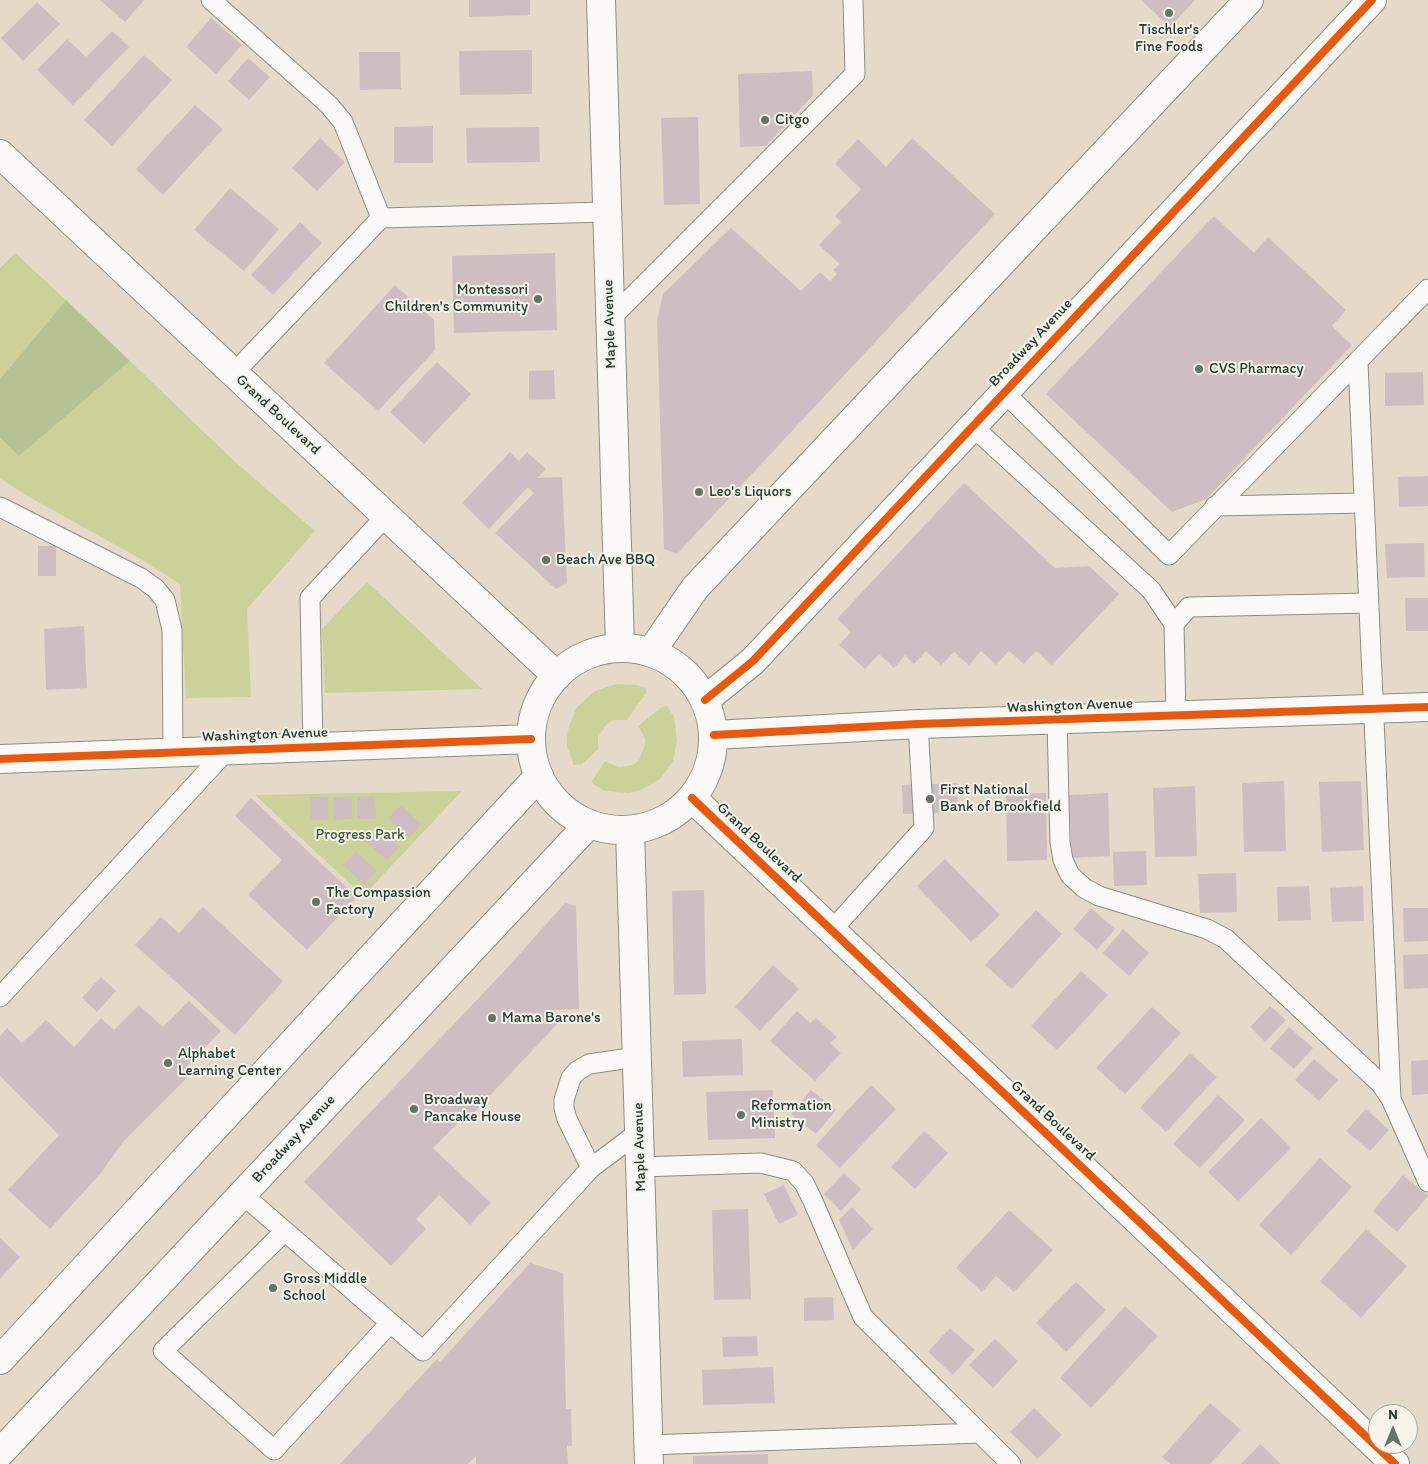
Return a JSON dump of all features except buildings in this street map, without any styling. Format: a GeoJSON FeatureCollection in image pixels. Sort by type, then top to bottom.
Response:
{"type":"FeatureCollection","features":[{"type":"Feature","properties":{"kind":"street","name":"Maple Avenue"},"geometry":{"type":"LineString","coordinates":[[601,0],[620,648]]}},
{"type":"Feature","properties":{"kind":"street"},"geometry":{"type":"LineString","coordinates":[[651,652],[695,588],[1249,0]]}},
{"type":"Feature","properties":{"kind":"street","name":"Broadway Avenue"},"geometry":{"type":"LineString","coordinates":[[705,700],[753,661],[1372,0]]}},
{"type":"Feature","properties":{"kind":"street","name":"Grand Boulevard"},"geometry":{"type":"LineString","coordinates":[[0,154],[557,676]]}},
{"type":"Feature","properties":{"kind":"street"},"geometry":{"type":"LineString","coordinates":[[620,648],[651,652],[673,664],[692,680],[705,700],[711,717],[714,735],[710,765],[705,779],[692,798],[674,814],[654,826],[630,830],[609,830],[589,824],[568,813],[550,796],[538,776],[533,758],[531,739],[534,716],[543,694],[557,676],[575,661],[589,655],[620,648]]}},
{"type":"Feature","properties":{"kind":"street","name":"Washington Avenue"},"geometry":{"type":"LineString","coordinates":[[714,735],[918,724],[1428,707]]}},
{"type":"Feature","properties":{"kind":"street","name":"Washington Avenue"},"geometry":{"type":"LineString","coordinates":[[0,759],[531,739]]}},
{"type":"Feature","properties":{"kind":"street"},"geometry":{"type":"LineString","coordinates":[[0,1360],[538,776]]}},
{"type":"Feature","properties":{"kind":"street","name":"Grand Boulevard"},"geometry":{"type":"LineString","coordinates":[[692,798],[1395,1464]]}},
{"type":"Feature","properties":{"kind":"street","name":"Broadway Avenue"},"geometry":{"type":"LineString","coordinates":[[0,1453],[589,824]]}},
{"type":"Feature","properties":{"kind":"street","name":"Maple Avenue"},"geometry":{"type":"LineString","coordinates":[[630,830],[648,1454]]}},
{"type":"Feature","properties":{"kind":"lane"},"geometry":{"type":"LineString","coordinates":[[211,0],[334,110],[343,122],[381,218]]}},
{"type":"Feature","properties":{"kind":"lane"},"geometry":{"type":"LineString","coordinates":[[610,318],[855,74],[853,0]]}},
{"type":"Feature","properties":{"kind":"lane"},"geometry":{"type":"LineString","coordinates":[[234,373],[381,218],[607,212]]}},
{"type":"Feature","properties":{"kind":"lane"},"geometry":{"type":"LineString","coordinates":[[1004,392],[1169,555],[1428,289]]}},
{"type":"Feature","properties":{"kind":"lane"},"geometry":{"type":"LineString","coordinates":[[1358,363],[1391,1099]]}},
{"type":"Feature","properties":{"kind":"lane"},"geometry":{"type":"LineString","coordinates":[[972,426],[1151,590],[1174,624],[1176,716]]}},
{"type":"Feature","properties":{"kind":"lane"},"geometry":{"type":"LineString","coordinates":[[1215,506],[1364,503]]}},
{"type":"Feature","properties":{"kind":"lane"},"geometry":{"type":"LineString","coordinates":[[1,509],[141,578],[155,588],[165,600],[172,630],[173,752]]}},
{"type":"Feature","properties":{"kind":"lane"},"geometry":{"type":"LineString","coordinates":[[313,747],[310,598],[386,516]]}},
{"type":"Feature","properties":{"kind":"lane"},"geometry":{"type":"LineString","coordinates":[[1174,624],[1189,607],[1369,603]]}},
{"type":"Feature","properties":{"kind":"lane"},"geometry":{"type":"LineString","coordinates":[[1058,720],[1060,842],[1063,860],[1070,875],[1084,888],[1099,896],[1207,929],[1226,939],[1381,1084],[1391,1099],[1428,1182]]}},
{"type":"Feature","properties":{"kind":"lane"},"geometry":{"type":"LineString","coordinates":[[832,930],[924,828],[918,724]]}},
{"type":"Feature","properties":{"kind":"lane"},"geometry":{"type":"LineString","coordinates":[[0,996],[227,750]]}},
{"type":"Feature","properties":{"kind":"lane"},"geometry":{"type":"LineString","coordinates":[[592,1168],[567,1118],[564,1108],[564,1100],[571,1078],[576,1071],[588,1064],[637,1057]]}},
{"type":"Feature","properties":{"kind":"lane"},"geometry":{"type":"LineString","coordinates":[[242,1194],[423,1351],[592,1168],[639,1132]]}},
{"type":"Feature","properties":{"kind":"lane"},"geometry":{"type":"LineString","coordinates":[[640,1167],[760,1163],[793,1171],[804,1183],[812,1199],[863,1317],[1011,1464]]}},
{"type":"Feature","properties":{"kind":"lane"},"geometry":{"type":"LineString","coordinates":[[285,1231],[163,1351],[274,1450],[390,1323]]}},
{"type":"Feature","properties":{"kind":"lane"},"geometry":{"type":"LineString","coordinates":[[648,1454],[979,1432]]}},
{"type":"Feature","properties":{"kind":"green space"},"geometry":{"type":"Polygon","coordinates":[[[15,253],[66,300],[0,379],[0,268],[15,253]]]}},
{"type":"Feature","properties":{"kind":"green space"},"geometry":{"type":"Polygon","coordinates":[[[66,300],[130,361],[19,456],[0,438],[0,379],[66,300]]]}},
{"type":"Feature","properties":{"kind":"green space"},"geometry":{"type":"Polygon","coordinates":[[[130,361],[233,460],[315,531],[247,609],[251,697],[186,698],[180,584],[139,558],[22,493],[0,478],[0,438],[19,455],[130,361]]]}},
{"type":"Feature","properties":{"kind":"green space"},"geometry":{"type":"Polygon","coordinates":[[[367,582],[482,689],[325,693],[322,629],[367,582]]]}},
{"type":"Feature","properties":{"kind":"green space"},"geometry":{"type":"Polygon","coordinates":[[[616,684],[637,685],[646,688],[646,693],[627,720],[613,720],[607,724],[598,737],[598,749],[582,764],[574,765],[567,746],[567,737],[569,726],[577,707],[595,691],[616,684]]]}},
{"type":"Feature","properties":{"kind":"green space"},"geometry":{"type":"Polygon","coordinates":[[[667,706],[674,717],[677,741],[673,761],[661,778],[641,790],[629,793],[605,791],[593,784],[592,781],[605,761],[618,767],[633,765],[639,760],[645,745],[645,738],[638,726],[662,707],[667,706]]]}},
{"type":"Feature","properties":{"kind":"green space","name":"Progress Park"},"geometry":{"type":"Polygon","coordinates":[[[462,791],[363,896],[255,795],[462,791]]]}},
{"type":"Feature","properties":{"kind":"cycle path"},"geometry":{"type":"LineString","coordinates":[[705,700],[753,661],[1372,0]]}},
{"type":"Feature","properties":{"kind":"cycle path"},"geometry":{"type":"LineString","coordinates":[[714,735],[918,724],[1428,707]]}},
{"type":"Feature","properties":{"kind":"cycle path"},"geometry":{"type":"LineString","coordinates":[[0,759],[531,739]]}},
{"type":"Feature","properties":{"kind":"cycle path"},"geometry":{"type":"LineString","coordinates":[[692,798],[1395,1464]]}},
{"type":"Feature","properties":{"kind":"place","name":"Tischler's Fine Foods"},"geometry":{"type":"Point","coordinates":[1169,13]}},
{"type":"Feature","properties":{"kind":"place","name":"Citgo"},"geometry":{"type":"Point","coordinates":[765,120]}},
{"type":"Feature","properties":{"kind":"place","name":"Montessori Children's Community"},"geometry":{"type":"Point","coordinates":[538,299]}},
{"type":"Feature","properties":{"kind":"place","name":"CVS Pharmacy"},"geometry":{"type":"Point","coordinates":[1199,369]}},
{"type":"Feature","properties":{"kind":"place","name":"Leo's Liquors"},"geometry":{"type":"Point","coordinates":[699,492]}},
{"type":"Feature","properties":{"kind":"place","name":"Beach Ave BBQ"},"geometry":{"type":"Point","coordinates":[546,560]}},
{"type":"Feature","properties":{"kind":"place","name":"First National Bank of Brookfield"},"geometry":{"type":"Point","coordinates":[930,799]}},
{"type":"Feature","properties":{"kind":"place","name":"The Compassion Factory"},"geometry":{"type":"Point","coordinates":[316,902]}},
{"type":"Feature","properties":{"kind":"place","name":"Mama Barone's"},"geometry":{"type":"Point","coordinates":[492,1018]}},
{"type":"Feature","properties":{"kind":"place","name":"Alphabet Learning Center"},"geometry":{"type":"Point","coordinates":[168,1063]}},
{"type":"Feature","properties":{"kind":"place","name":"Broadway Pancake House"},"geometry":{"type":"Point","coordinates":[414,1109]}},
{"type":"Feature","properties":{"kind":"place","name":"Reformation Ministry"},"geometry":{"type":"Point","coordinates":[741,1115]}},
{"type":"Feature","properties":{"kind":"place","name":"Gross Middle School"},"geometry":{"type":"Point","coordinates":[273,1288]}}]}
